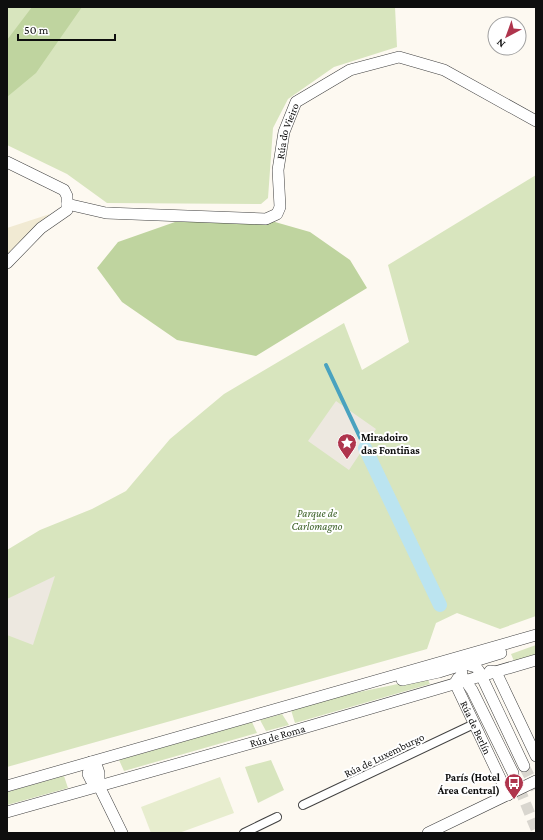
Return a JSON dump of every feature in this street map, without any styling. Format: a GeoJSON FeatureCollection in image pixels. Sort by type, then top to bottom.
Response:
{"type":"FeatureCollection","features":[{"type":"Feature","properties":{"kind":"street","name":"Rúa do Vieiro"},"geometry":{"type":"LineString","coordinates":[[67,204],[106,213],[266,219],[277,214],[280,207],[278,170],[284,132],[296,102],[350,70],[399,57],[444,70],[536,121]]}},
{"type":"Feature","properties":{"kind":"street"},"geometry":{"type":"LineString","coordinates":[[7,162],[64,190],[67,196],[67,210],[41,228],[7,263]]}},
{"type":"Feature","properties":{"kind":"street","name":"Rúa de Roma"},"geometry":{"type":"LineString","coordinates":[[7,786],[536,635]]}},
{"type":"Feature","properties":{"kind":"street","name":"Rúa de Roma"},"geometry":{"type":"LineString","coordinates":[[7,812],[280,735],[467,674],[536,641]]}},
{"type":"Feature","properties":{"kind":"street","name":"Rúa de Roma"},"geometry":{"type":"LineString","coordinates":[[358,686],[496,672],[536,660]]}},
{"type":"Feature","properties":{"kind":"street"},"geometry":{"type":"LineString","coordinates":[[496,672],[536,756]]}},
{"type":"Feature","properties":{"kind":"street"},"geometry":{"type":"LineString","coordinates":[[467,674],[524,766]]}},
{"type":"Feature","properties":{"kind":"street","name":"Rúa de Berlín"},"geometry":{"type":"LineString","coordinates":[[467,674],[474,724],[508,795]]}},
{"type":"Feature","properties":{"kind":"street","name":"Rúa de Berlín"},"geometry":{"type":"LineString","coordinates":[[467,674],[472,690],[513,773]]}},
{"type":"Feature","properties":{"kind":"street","name":"Rúa de Luxemburgo"},"geometry":{"type":"LineString","coordinates":[[303,806],[474,724]]}},
{"type":"Feature","properties":{"kind":"street"},"geometry":{"type":"LineString","coordinates":[[91,762],[97,767],[99,773],[99,786],[122,833]]}},
{"type":"Feature","properties":{"kind":"street"},"geometry":{"type":"LineString","coordinates":[[428,833],[536,781]]}},
{"type":"Feature","properties":{"kind":"street"},"geometry":{"type":"LineString","coordinates":[[244,833],[277,818]]}},
{"type":"Feature","properties":{"kind":"shaded area"},"geometry":{"type":"Polygon","coordinates":[[[50,214],[36,227],[7,256],[7,228],[50,214]]]}},
{"type":"Feature","properties":{"kind":"shaded area"},"geometry":{"type":"Polygon","coordinates":[[[336,401],[376,429],[368,441],[369,444],[360,449],[361,452],[349,470],[308,441],[336,401]]]}},
{"type":"Feature","properties":{"kind":"shaded area"},"geometry":{"type":"Polygon","coordinates":[[[55,576],[33,645],[7,635],[7,599],[55,576]]]}},
{"type":"Feature","properties":{"kind":"green space"},"geometry":{"type":"Polygon","coordinates":[[[7,7],[395,7],[397,47],[334,67],[288,99],[273,128],[268,198],[261,204],[107,203],[67,174],[7,145],[7,7]]]}},
{"type":"Feature","properties":{"kind":"green space"},"geometry":{"type":"Polygon","coordinates":[[[32,7],[82,7],[36,73],[7,97],[7,40],[32,7]]]}},
{"type":"Feature","properties":{"kind":"green space","name":"Parque de Carlomagno"},"geometry":{"type":"Polygon","coordinates":[[[536,175],[536,616],[500,629],[457,613],[436,623],[427,649],[7,767],[7,550],[40,530],[92,509],[126,491],[170,439],[224,394],[344,323],[362,370],[409,342],[388,265],[536,175]]]}},
{"type":"Feature","properties":{"kind":"green space"},"geometry":{"type":"Polygon","coordinates":[[[175,222],[275,222],[310,232],[350,260],[367,288],[256,356],[177,340],[122,302],[97,268],[118,242],[175,222]]]}},
{"type":"Feature","properties":{"kind":"green space"},"geometry":{"type":"Polygon","coordinates":[[[536,645],[536,654],[514,661],[511,654],[536,645]]]}},
{"type":"Feature","properties":{"kind":"green space"},"geometry":{"type":"Polygon","coordinates":[[[427,678],[430,684],[295,723],[291,710],[335,697],[427,678]]]}},
{"type":"Feature","properties":{"kind":"green space"},"geometry":{"type":"Polygon","coordinates":[[[282,714],[289,725],[266,731],[260,720],[282,714]]]}},
{"type":"Feature","properties":{"kind":"green space"},"geometry":{"type":"Polygon","coordinates":[[[252,722],[257,733],[124,771],[119,760],[252,722]]]}},
{"type":"Feature","properties":{"kind":"green space"},"geometry":{"type":"Polygon","coordinates":[[[271,760],[284,790],[258,803],[245,767],[271,760]]]}},
{"type":"Feature","properties":{"kind":"green space"},"geometry":{"type":"Polygon","coordinates":[[[64,776],[68,788],[7,805],[7,792],[64,776]]]}},
{"type":"Feature","properties":{"kind":"green space"},"geometry":{"type":"Polygon","coordinates":[[[220,777],[234,813],[179,833],[151,833],[141,807],[220,777]]]}},
{"type":"Feature","properties":{"kind":"waterway"},"geometry":{"type":"LineString","coordinates":[[326,365],[365,448]]}},
{"type":"Feature","properties":{"kind":"waterway"},"geometry":{"type":"LineString","coordinates":[[365,448],[440,605]]}},
{"type":"Feature","properties":{"kind":"tunnel"},"geometry":{"type":"LineString","coordinates":[[524,766],[536,789]]}},
{"type":"Feature","properties":{"kind":"tunnel"},"geometry":{"type":"LineString","coordinates":[[513,773],[536,829]]}},
{"type":"Feature","properties":{"kind":"place","name":"Miradoiro das Fontiñas"},"geometry":{"type":"Point","coordinates":[347,460]}},
{"type":"Feature","properties":{"kind":"place","name":"París (Hotel Área Central)"},"geometry":{"type":"Point","coordinates":[514,800]}}]}
